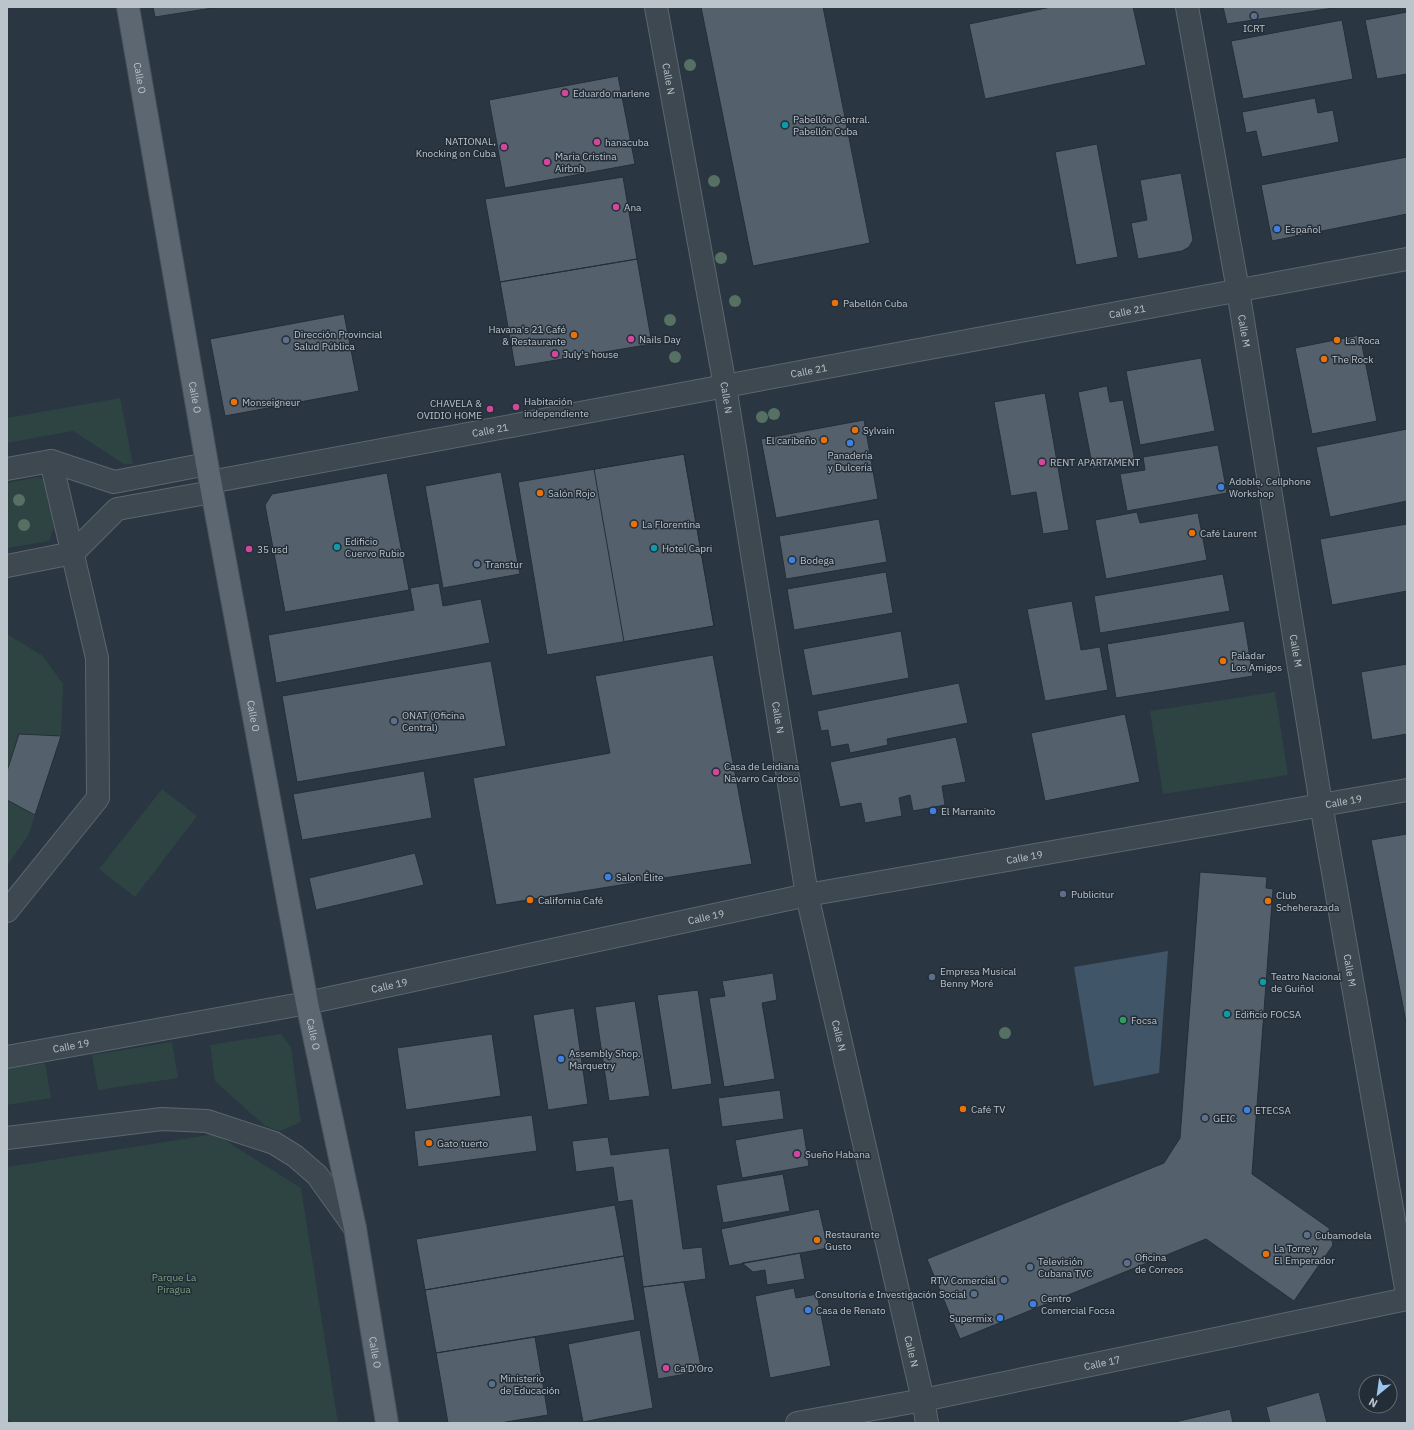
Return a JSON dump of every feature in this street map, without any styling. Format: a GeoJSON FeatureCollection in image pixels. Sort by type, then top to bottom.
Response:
{"type":"FeatureCollection","features":[{"type":"Feature","properties":{"kind":"main road","name":"Calle O"},"geometry":{"type":"LineString","coordinates":[[128,7],[209,479],[307,1003],[355,1228],[386,1423]]}},
{"type":"Feature","properties":{"kind":"street","name":"Calle N"},"geometry":{"type":"LineString","coordinates":[[656,7],[725,386],[807,895],[924,1400],[927,1423]]}},
{"type":"Feature","properties":{"kind":"street","name":"Calle M"},"geometry":{"type":"LineString","coordinates":[[1188,7],[1238,290],[1322,804],[1407,1294]]}},
{"type":"Feature","properties":{"kind":"street","name":"Calle 21"},"geometry":{"type":"LineString","coordinates":[[209,479],[725,386],[1407,258]]}},
{"type":"Feature","properties":{"kind":"street"},"geometry":{"type":"LineString","coordinates":[[7,469],[51,460],[114,482],[209,479]]}},
{"type":"Feature","properties":{"kind":"street"},"geometry":{"type":"LineString","coordinates":[[7,911],[98,798],[97,658],[51,460]]}},
{"type":"Feature","properties":{"kind":"street"},"geometry":{"type":"LineString","coordinates":[[7,566],[73,553],[117,509],[209,479]]}},
{"type":"Feature","properties":{"kind":"street","name":"Calle 19"},"geometry":{"type":"LineString","coordinates":[[7,1057],[307,1003],[807,895],[1407,790]]}},
{"type":"Feature","properties":{"kind":"street"},"geometry":{"type":"LineString","coordinates":[[7,1138],[162,1119],[208,1122],[274,1143],[295,1156],[317,1175],[355,1228]]}},
{"type":"Feature","properties":{"kind":"street","name":"Calle 17"},"geometry":{"type":"LineString","coordinates":[[797,1423],[924,1400],[1407,1299]]}},
{"type":"Feature","properties":{"kind":"green space"},"geometry":{"type":"Polygon","coordinates":[[[120,398],[133,464],[124,464],[73,431],[7,443],[7,418],[120,398]]]}},
{"type":"Feature","properties":{"kind":"green space"},"geometry":{"type":"Polygon","coordinates":[[[38,477],[47,481],[54,528],[49,541],[7,548],[7,483],[38,477]]]}},
{"type":"Feature","properties":{"kind":"green space"},"geometry":{"type":"Polygon","coordinates":[[[7,634],[43,656],[63,684],[61,736],[28,836],[7,866],[7,634]]]}},
{"type":"Feature","properties":{"kind":"green space"},"geometry":{"type":"Polygon","coordinates":[[[1275,692],[1288,775],[1163,794],[1150,711],[1275,692]]]}},
{"type":"Feature","properties":{"kind":"green space"},"geometry":{"type":"Polygon","coordinates":[[[162,789],[197,816],[135,897],[99,869],[162,789]]]}},
{"type":"Feature","properties":{"kind":"green space"},"geometry":{"type":"Polygon","coordinates":[[[281,1034],[291,1047],[301,1122],[280,1131],[265,1126],[215,1081],[210,1045],[281,1034]]]}},
{"type":"Feature","properties":{"kind":"green space"},"geometry":{"type":"Polygon","coordinates":[[[172,1042],[178,1078],[98,1090],[92,1055],[172,1042]]]}},
{"type":"Feature","properties":{"kind":"green space"},"geometry":{"type":"Polygon","coordinates":[[[45,1063],[51,1098],[7,1105],[7,1069],[45,1063]]]}},
{"type":"Feature","properties":{"kind":"green space","name":"Parque La Piragua"},"geometry":{"type":"Polygon","coordinates":[[[215,1134],[301,1188],[338,1423],[13,1423],[7,1418],[7,1167],[215,1134]]]}},
{"type":"Feature","properties":{"kind":"water","name":"Focsa"},"geometry":{"type":"Polygon","coordinates":[[[1168,951],[1159,1073],[1094,1086],[1074,967],[1168,951]]]}},
{"type":"Feature","properties":{"kind":"building"},"geometry":{"type":"Polygon","coordinates":[[[153,7],[219,7],[155,17],[153,7]]]}},
{"type":"Feature","properties":{"kind":"building","name":"Pabellón Central. Pabellón Cuba"},"geometry":{"type":"Polygon","coordinates":[[[701,7],[823,7],[870,243],[753,266],[701,7]]]}},
{"type":"Feature","properties":{"kind":"building"},"geometry":{"type":"Polygon","coordinates":[[[1051,7],[1133,7],[1146,65],[985,99],[969,24],[1051,7]]]}},
{"type":"Feature","properties":{"kind":"building","name":"ICRT"},"geometry":{"type":"Polygon","coordinates":[[[1223,7],[1340,7],[1227,24],[1223,7]]]}},
{"type":"Feature","properties":{"kind":"building"},"geometry":{"type":"Polygon","coordinates":[[[1407,12],[1407,74],[1377,79],[1365,20],[1407,12]]]}},
{"type":"Feature","properties":{"kind":"building"},"geometry":{"type":"Polygon","coordinates":[[[1342,20],[1353,79],[1243,99],[1231,41],[1342,20]]]}},
{"type":"Feature","properties":{"kind":"building"},"geometry":{"type":"Polygon","coordinates":[[[618,76],[635,164],[505,188],[489,100],[618,76]]]}},
{"type":"Feature","properties":{"kind":"building"},"geometry":{"type":"Polygon","coordinates":[[[1315,98],[1318,113],[1333,110],[1339,142],[1262,157],[1256,131],[1246,133],[1242,112],[1315,98]]]}},
{"type":"Feature","properties":{"kind":"building"},"geometry":{"type":"Polygon","coordinates":[[[1097,144],[1118,257],[1076,265],[1055,152],[1097,144]]]}},
{"type":"Feature","properties":{"kind":"building"},"geometry":{"type":"Polygon","coordinates":[[[1407,157],[1407,214],[1272,241],[1261,185],[1407,157]]]}},
{"type":"Feature","properties":{"kind":"building"},"geometry":{"type":"Polygon","coordinates":[[[1181,173],[1193,240],[1189,247],[1182,251],[1138,259],[1131,223],[1147,220],[1140,180],[1181,173]]]}},
{"type":"Feature","properties":{"kind":"building"},"geometry":{"type":"Polygon","coordinates":[[[623,177],[637,259],[500,282],[485,199],[623,177]]]}},
{"type":"Feature","properties":{"kind":"building"},"geometry":{"type":"Polygon","coordinates":[[[637,259],[652,344],[515,367],[500,282],[637,259]]]}},
{"type":"Feature","properties":{"kind":"building"},"geometry":{"type":"Polygon","coordinates":[[[344,314],[359,391],[225,416],[210,339],[344,314]]]}},
{"type":"Feature","properties":{"kind":"building"},"geometry":{"type":"Polygon","coordinates":[[[1360,335],[1377,421],[1312,434],[1295,348],[1360,335]]]}},
{"type":"Feature","properties":{"kind":"building"},"geometry":{"type":"Polygon","coordinates":[[[1201,358],[1215,431],[1140,445],[1126,371],[1201,358]]]}},
{"type":"Feature","properties":{"kind":"building"},"geometry":{"type":"Polygon","coordinates":[[[1107,386],[1110,402],[1123,400],[1135,461],[1093,469],[1078,392],[1107,386]]]}},
{"type":"Feature","properties":{"kind":"building"},"geometry":{"type":"Polygon","coordinates":[[[1045,393],[1069,530],[1043,534],[1036,492],[1011,496],[994,402],[1045,393]]]}},
{"type":"Feature","properties":{"kind":"building"},"geometry":{"type":"Polygon","coordinates":[[[864,420],[878,499],[776,518],[761,439],[864,420]]]}},
{"type":"Feature","properties":{"kind":"building"},"geometry":{"type":"Polygon","coordinates":[[[1407,429],[1407,501],[1330,517],[1316,447],[1407,429]]]}},
{"type":"Feature","properties":{"kind":"building"},"geometry":{"type":"Polygon","coordinates":[[[1218,445],[1227,493],[1127,511],[1120,474],[1145,470],[1143,457],[1218,445]]]}},
{"type":"Feature","properties":{"kind":"building","name":"Hotel Capri"},"geometry":{"type":"Polygon","coordinates":[[[684,454],[714,626],[624,642],[594,469],[684,454]]]}},
{"type":"Feature","properties":{"kind":"building"},"geometry":{"type":"Polygon","coordinates":[[[684,454],[714,626],[547,655],[518,482],[684,454]]]}},
{"type":"Feature","properties":{"kind":"building"},"geometry":{"type":"Polygon","coordinates":[[[501,472],[520,574],[443,588],[425,486],[501,472]]]}},
{"type":"Feature","properties":{"kind":"building","name":"Edificio Cuervo Rubio"},"geometry":{"type":"Polygon","coordinates":[[[387,473],[409,590],[285,612],[265,505],[272,494],[387,473]]]}},
{"type":"Feature","properties":{"kind":"building"},"geometry":{"type":"Polygon","coordinates":[[[1137,512],[1140,523],[1198,513],[1207,560],[1106,579],[1095,520],[1137,512]]]}},
{"type":"Feature","properties":{"kind":"building"},"geometry":{"type":"Polygon","coordinates":[[[879,519],[887,562],[786,579],[779,536],[879,519]]]}},
{"type":"Feature","properties":{"kind":"building"},"geometry":{"type":"Polygon","coordinates":[[[1407,524],[1407,591],[1332,605],[1320,539],[1407,524]]]}},
{"type":"Feature","properties":{"kind":"building"},"geometry":{"type":"Polygon","coordinates":[[[886,572],[893,613],[794,630],[787,589],[886,572]]]}},
{"type":"Feature","properties":{"kind":"building"},"geometry":{"type":"Polygon","coordinates":[[[1223,574],[1230,611],[1100,633],[1094,596],[1223,574]]]}},
{"type":"Feature","properties":{"kind":"building"},"geometry":{"type":"Polygon","coordinates":[[[439,583],[443,606],[481,599],[490,643],[276,683],[268,635],[414,610],[410,588],[439,583]]]}},
{"type":"Feature","properties":{"kind":"building"},"geometry":{"type":"Polygon","coordinates":[[[1072,601],[1081,650],[1100,647],[1108,690],[1045,701],[1027,609],[1072,601]]]}},
{"type":"Feature","properties":{"kind":"building"},"geometry":{"type":"Polygon","coordinates":[[[1244,621],[1253,676],[1116,698],[1107,644],[1244,621]]]}},
{"type":"Feature","properties":{"kind":"building"},"geometry":{"type":"Polygon","coordinates":[[[901,631],[909,678],[812,696],[803,649],[901,631]]]}},
{"type":"Feature","properties":{"kind":"building"},"geometry":{"type":"Polygon","coordinates":[[[713,655],[752,864],[496,905],[473,778],[610,753],[595,676],[713,655]]]}},
{"type":"Feature","properties":{"kind":"building","name":"ONAT (Oficina Central)"},"geometry":{"type":"Polygon","coordinates":[[[491,661],[506,746],[297,782],[282,696],[491,661]]]}},
{"type":"Feature","properties":{"kind":"building"},"geometry":{"type":"Polygon","coordinates":[[[1407,664],[1407,734],[1372,740],[1361,672],[1407,664]]]}},
{"type":"Feature","properties":{"kind":"building"},"geometry":{"type":"Polygon","coordinates":[[[959,683],[968,723],[887,739],[888,745],[850,753],[848,744],[831,747],[828,730],[821,731],[817,711],[959,683]]]}},
{"type":"Feature","properties":{"kind":"building"},"geometry":{"type":"Polygon","coordinates":[[[1125,714],[1140,782],[1045,801],[1031,733],[1125,714]]]}},
{"type":"Feature","properties":{"kind":"building"},"geometry":{"type":"Polygon","coordinates":[[[19,734],[61,736],[35,815],[7,800],[7,771],[19,734]]]}},
{"type":"Feature","properties":{"kind":"building"},"geometry":{"type":"Polygon","coordinates":[[[956,737],[966,782],[942,786],[945,805],[913,811],[910,795],[899,798],[902,816],[865,823],[861,803],[840,807],[830,762],[956,737]]]}},
{"type":"Feature","properties":{"kind":"building"},"geometry":{"type":"Polygon","coordinates":[[[424,771],[432,818],[302,840],[293,794],[424,771]]]}},
{"type":"Feature","properties":{"kind":"building"},"geometry":{"type":"Polygon","coordinates":[[[1407,834],[1407,1027],[1371,840],[1407,834]]]}},
{"type":"Feature","properties":{"kind":"building"},"geometry":{"type":"Polygon","coordinates":[[[415,853],[424,885],[316,910],[309,878],[415,853]]]}},
{"type":"Feature","properties":{"kind":"building","name":"Edificio FOCSA"},"geometry":{"type":"Polygon","coordinates":[[[1200,872],[1267,877],[1266,888],[1273,889],[1252,1174],[1329,1228],[1333,1245],[1294,1301],[1206,1239],[960,1339],[927,1259],[1164,1163],[1180,1138],[1200,872]]]}},
{"type":"Feature","properties":{"kind":"building"},"geometry":{"type":"Polygon","coordinates":[[[773,973],[777,1000],[762,1003],[775,1079],[724,1087],[709,998],[725,996],[722,981],[773,973]]]}},
{"type":"Feature","properties":{"kind":"building"},"geometry":{"type":"Polygon","coordinates":[[[698,990],[712,1084],[672,1090],[657,995],[698,990]]]}},
{"type":"Feature","properties":{"kind":"building"},"geometry":{"type":"Polygon","coordinates":[[[635,1001],[650,1096],[609,1101],[595,1007],[635,1001]]]}},
{"type":"Feature","properties":{"kind":"building","name":"Assembly Shop. Marquetry"},"geometry":{"type":"Polygon","coordinates":[[[574,1008],[588,1104],[548,1110],[533,1015],[574,1008]]]}},
{"type":"Feature","properties":{"kind":"building"},"geometry":{"type":"Polygon","coordinates":[[[492,1034],[501,1096],[406,1110],[397,1048],[492,1034]]]}},
{"type":"Feature","properties":{"kind":"building"},"geometry":{"type":"Polygon","coordinates":[[[780,1090],[784,1119],[722,1127],[718,1098],[780,1090]]]}},
{"type":"Feature","properties":{"kind":"building"},"geometry":{"type":"Polygon","coordinates":[[[532,1115],[537,1151],[418,1167],[414,1131],[532,1115]]]}},
{"type":"Feature","properties":{"kind":"building"},"geometry":{"type":"Polygon","coordinates":[[[803,1128],[809,1166],[742,1178],[735,1140],[803,1128]]]}},
{"type":"Feature","properties":{"kind":"building"},"geometry":{"type":"Polygon","coordinates":[[[608,1137],[611,1155],[669,1148],[683,1249],[702,1247],[706,1279],[643,1287],[632,1200],[618,1202],[613,1167],[576,1172],[572,1141],[608,1137]]]}},
{"type":"Feature","properties":{"kind":"building"},"geometry":{"type":"Polygon","coordinates":[[[783,1174],[790,1211],[723,1223],[716,1185],[783,1174]]]}},
{"type":"Feature","properties":{"kind":"building"},"geometry":{"type":"Polygon","coordinates":[[[615,1205],[624,1256],[425,1290],[416,1239],[615,1205]]]}},
{"type":"Feature","properties":{"kind":"building"},"geometry":{"type":"Polygon","coordinates":[[[819,1209],[828,1248],[729,1266],[721,1229],[819,1209]]]}},
{"type":"Feature","properties":{"kind":"building"},"geometry":{"type":"Polygon","coordinates":[[[800,1253],[805,1279],[767,1285],[765,1270],[753,1272],[742,1263],[800,1253]]]}},
{"type":"Feature","properties":{"kind":"building"},"geometry":{"type":"Polygon","coordinates":[[[624,1256],[635,1320],[436,1353],[425,1290],[624,1256]]]}},
{"type":"Feature","properties":{"kind":"building"},"geometry":{"type":"Polygon","coordinates":[[[684,1282],[702,1371],[658,1379],[643,1287],[684,1282]]]}},
{"type":"Feature","properties":{"kind":"building"},"geometry":{"type":"Polygon","coordinates":[[[794,1288],[796,1298],[817,1294],[831,1366],[770,1378],[755,1296],[794,1288]]]}},
{"type":"Feature","properties":{"kind":"building"},"geometry":{"type":"Polygon","coordinates":[[[640,1330],[653,1408],[583,1422],[568,1344],[640,1330]]]}},
{"type":"Feature","properties":{"kind":"building","name":"Ministerio de Educación"},"geometry":{"type":"Polygon","coordinates":[[[535,1337],[548,1415],[500,1423],[448,1423],[436,1353],[535,1337]]]}},
{"type":"Feature","properties":{"kind":"building"},"geometry":{"type":"Polygon","coordinates":[[[1319,1392],[1327,1423],[1270,1423],[1266,1407],[1319,1392]]]}},
{"type":"Feature","properties":{"kind":"building"},"geometry":{"type":"Polygon","coordinates":[[[1230,1409],[1233,1423],[1171,1423],[1230,1409]]]}},
{"type":"Feature","properties":{"kind":"place","name":"ICRT"},"geometry":{"type":"Point","coordinates":[1254,16]}},
{"type":"Feature","properties":{"kind":"place","name":"Eduardo marlene"},"geometry":{"type":"Point","coordinates":[565,93]}},
{"type":"Feature","properties":{"kind":"place","name":"Pabellón Central. Pabellón Cuba"},"geometry":{"type":"Point","coordinates":[785,125]}},
{"type":"Feature","properties":{"kind":"place","name":"hanacuba"},"geometry":{"type":"Point","coordinates":[597,142]}},
{"type":"Feature","properties":{"kind":"place","name":"NATIONAL, Knocking on Cuba"},"geometry":{"type":"Point","coordinates":[504,147]}},
{"type":"Feature","properties":{"kind":"place","name":"Maria Cristina Airbnb"},"geometry":{"type":"Point","coordinates":[547,162]}},
{"type":"Feature","properties":{"kind":"place","name":"Ana"},"geometry":{"type":"Point","coordinates":[616,207]}},
{"type":"Feature","properties":{"kind":"place","name":"Español"},"geometry":{"type":"Point","coordinates":[1277,229]}},
{"type":"Feature","properties":{"kind":"place","name":"Pabellón Cuba"},"geometry":{"type":"Point","coordinates":[835,303]}},
{"type":"Feature","properties":{"kind":"place","name":"Havana's 21 Café & Restaurante"},"geometry":{"type":"Point","coordinates":[574,335]}},
{"type":"Feature","properties":{"kind":"place","name":"Nails Day"},"geometry":{"type":"Point","coordinates":[631,339]}},
{"type":"Feature","properties":{"kind":"place","name":"Dirección Provincial Salud Pública"},"geometry":{"type":"Point","coordinates":[286,340]}},
{"type":"Feature","properties":{"kind":"place","name":"La Roca"},"geometry":{"type":"Point","coordinates":[1337,340]}},
{"type":"Feature","properties":{"kind":"place","name":"July's house"},"geometry":{"type":"Point","coordinates":[555,354]}},
{"type":"Feature","properties":{"kind":"place","name":"The Rock"},"geometry":{"type":"Point","coordinates":[1324,359]}},
{"type":"Feature","properties":{"kind":"place","name":"Monseigneur"},"geometry":{"type":"Point","coordinates":[234,402]}},
{"type":"Feature","properties":{"kind":"place","name":"Habitación independiente"},"geometry":{"type":"Point","coordinates":[516,407]}},
{"type":"Feature","properties":{"kind":"place","name":"CHAVELA & OVIDIO HOME"},"geometry":{"type":"Point","coordinates":[490,409]}},
{"type":"Feature","properties":{"kind":"place","name":"Sylvain"},"geometry":{"type":"Point","coordinates":[855,430]}},
{"type":"Feature","properties":{"kind":"place","name":"El caribeño"},"geometry":{"type":"Point","coordinates":[824,440]}},
{"type":"Feature","properties":{"kind":"place","name":"Panadería y Dulcería"},"geometry":{"type":"Point","coordinates":[850,443]}},
{"type":"Feature","properties":{"kind":"place","name":"RENT APARTAMENT"},"geometry":{"type":"Point","coordinates":[1042,462]}},
{"type":"Feature","properties":{"kind":"place","name":"Adoble, Cellphone Workshop"},"geometry":{"type":"Point","coordinates":[1221,487]}},
{"type":"Feature","properties":{"kind":"place","name":"Salón Rojo"},"geometry":{"type":"Point","coordinates":[540,493]}},
{"type":"Feature","properties":{"kind":"place","name":"La Florentina"},"geometry":{"type":"Point","coordinates":[634,524]}},
{"type":"Feature","properties":{"kind":"place","name":"Café Laurent"},"geometry":{"type":"Point","coordinates":[1192,533]}},
{"type":"Feature","properties":{"kind":"place","name":"Edificio Cuervo Rubio"},"geometry":{"type":"Point","coordinates":[337,547]}},
{"type":"Feature","properties":{"kind":"place","name":"Hotel Capri"},"geometry":{"type":"Point","coordinates":[654,548]}},
{"type":"Feature","properties":{"kind":"place","name":"35 usd"},"geometry":{"type":"Point","coordinates":[249,549]}},
{"type":"Feature","properties":{"kind":"place","name":"Bodega"},"geometry":{"type":"Point","coordinates":[792,560]}},
{"type":"Feature","properties":{"kind":"place","name":"Transtur"},"geometry":{"type":"Point","coordinates":[477,564]}},
{"type":"Feature","properties":{"kind":"place","name":"Paladar Los Amigos"},"geometry":{"type":"Point","coordinates":[1223,661]}},
{"type":"Feature","properties":{"kind":"place","name":"ONAT (Oficina Central)"},"geometry":{"type":"Point","coordinates":[394,721]}},
{"type":"Feature","properties":{"kind":"place","name":"Casa de Leidiana Navarro Cardoso"},"geometry":{"type":"Point","coordinates":[716,772]}},
{"type":"Feature","properties":{"kind":"place","name":"El Marranito"},"geometry":{"type":"Point","coordinates":[933,811]}},
{"type":"Feature","properties":{"kind":"place","name":"Salon Élite"},"geometry":{"type":"Point","coordinates":[608,877]}},
{"type":"Feature","properties":{"kind":"place","name":"Publicitur"},"geometry":{"type":"Point","coordinates":[1063,894]}},
{"type":"Feature","properties":{"kind":"place","name":"California Café"},"geometry":{"type":"Point","coordinates":[530,900]}},
{"type":"Feature","properties":{"kind":"place","name":"Club Scheherazada"},"geometry":{"type":"Point","coordinates":[1268,901]}},
{"type":"Feature","properties":{"kind":"place","name":"Empresa Musical Benny Moré"},"geometry":{"type":"Point","coordinates":[932,977]}},
{"type":"Feature","properties":{"kind":"place","name":"Teatro Nacional de Guiñol"},"geometry":{"type":"Point","coordinates":[1263,982]}},
{"type":"Feature","properties":{"kind":"place","name":"Edificio FOCSA"},"geometry":{"type":"Point","coordinates":[1227,1014]}},
{"type":"Feature","properties":{"kind":"place","name":"Focsa"},"geometry":{"type":"Point","coordinates":[1123,1020]}},
{"type":"Feature","properties":{"kind":"place","name":"Assembly Shop. Marquetry"},"geometry":{"type":"Point","coordinates":[561,1059]}},
{"type":"Feature","properties":{"kind":"place","name":"Café TV"},"geometry":{"type":"Point","coordinates":[963,1109]}},
{"type":"Feature","properties":{"kind":"place","name":"ETECSA"},"geometry":{"type":"Point","coordinates":[1247,1110]}},
{"type":"Feature","properties":{"kind":"place","name":"GEIC"},"geometry":{"type":"Point","coordinates":[1205,1118]}},
{"type":"Feature","properties":{"kind":"place","name":"Gato tuerto"},"geometry":{"type":"Point","coordinates":[429,1143]}},
{"type":"Feature","properties":{"kind":"place","name":"Sueño Habana"},"geometry":{"type":"Point","coordinates":[797,1154]}},
{"type":"Feature","properties":{"kind":"place","name":"Cubamodela"},"geometry":{"type":"Point","coordinates":[1307,1235]}},
{"type":"Feature","properties":{"kind":"place","name":"Restaurante Gusto"},"geometry":{"type":"Point","coordinates":[817,1240]}},
{"type":"Feature","properties":{"kind":"place","name":"La Torre y El Emperador"},"geometry":{"type":"Point","coordinates":[1266,1254]}},
{"type":"Feature","properties":{"kind":"place","name":"Oficina de Correos"},"geometry":{"type":"Point","coordinates":[1127,1263]}},
{"type":"Feature","properties":{"kind":"place","name":"Televisión Cubana TVC"},"geometry":{"type":"Point","coordinates":[1030,1267]}},
{"type":"Feature","properties":{"kind":"place","name":"RTV Comercial"},"geometry":{"type":"Point","coordinates":[1004,1280]}},
{"type":"Feature","properties":{"kind":"place","name":"Consultoría e Investigación Social"},"geometry":{"type":"Point","coordinates":[974,1294]}},
{"type":"Feature","properties":{"kind":"place","name":"Centro Comercial Focsa"},"geometry":{"type":"Point","coordinates":[1033,1304]}},
{"type":"Feature","properties":{"kind":"place","name":"Casa de Renato"},"geometry":{"type":"Point","coordinates":[808,1310]}},
{"type":"Feature","properties":{"kind":"place","name":"Supermix"},"geometry":{"type":"Point","coordinates":[1000,1318]}},
{"type":"Feature","properties":{"kind":"place","name":"Ca'D'Oro"},"geometry":{"type":"Point","coordinates":[666,1368]}},
{"type":"Feature","properties":{"kind":"place","name":"Ministerio de Educación"},"geometry":{"type":"Point","coordinates":[492,1384]}}]}
